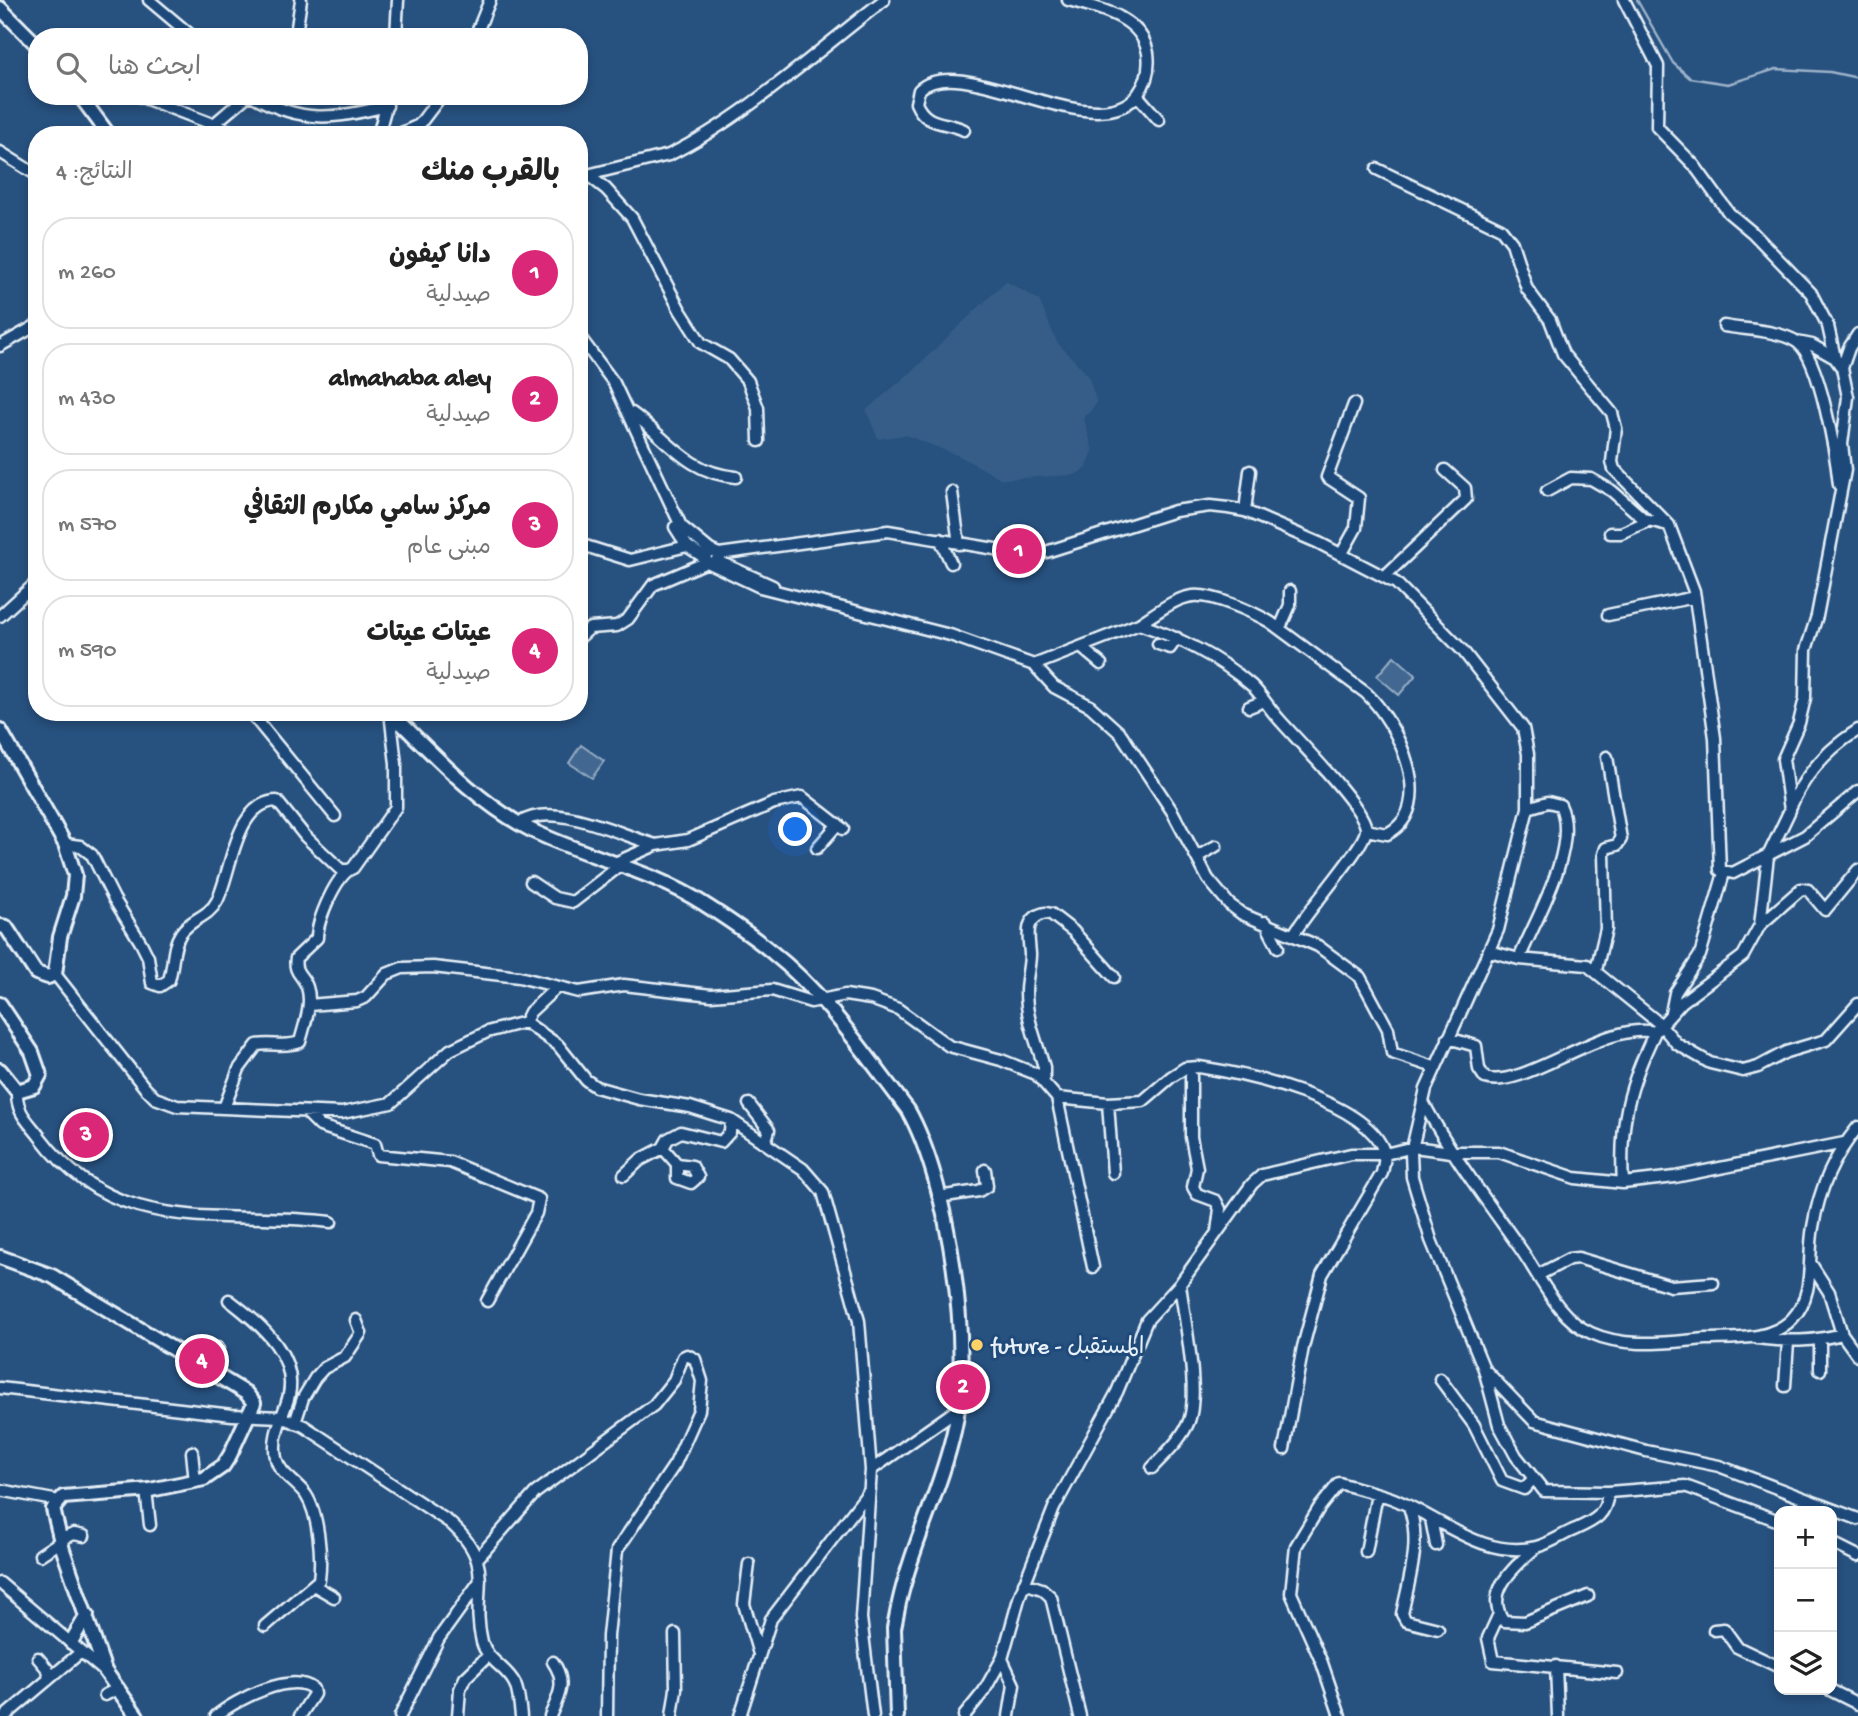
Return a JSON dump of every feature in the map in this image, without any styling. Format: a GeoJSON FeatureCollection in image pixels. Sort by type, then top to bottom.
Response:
{"type":"FeatureCollection","features":[{"type":"Feature","properties":{"kind":"main road"},"geometry":{"type":"LineString","coordinates":[[0,8],[28,34]]}},
{"type":"Feature","properties":{"kind":"main road"},"geometry":{"type":"LineString","coordinates":[[87,105],[102,126]]}},
{"type":"Feature","properties":{"kind":"main road"},"geometry":{"type":"LineString","coordinates":[[402,721],[458,777],[520,823],[620,863],[703,903],[773,953],[821,1000],[908,1110],[927,1154],[938,1197],[956,1290],[961,1361],[954,1433],[899,1603],[894,1639],[897,1716]]}},
{"type":"Feature","properties":{"kind":"main road"},"geometry":{"type":"LineString","coordinates":[[0,730],[65,844],[75,886],[60,937],[55,974],[48,977],[36,973],[6,927],[0,926]]}},
{"type":"Feature","properties":{"kind":"main road"},"geometry":{"type":"LineString","coordinates":[[0,1004],[32,1052],[40,1070],[39,1081],[34,1086],[17,1091],[0,1070]]}},
{"type":"Feature","properties":{"kind":"main road"},"geometry":{"type":"LineString","coordinates":[[0,1257],[52,1276],[249,1395],[254,1403],[223,1466],[204,1479],[146,1490],[66,1497],[58,1501],[53,1509],[53,1516],[105,1671],[137,1716]]}},
{"type":"Feature","properties":{"kind":"main road"},"geometry":{"type":"LineString","coordinates":[[71,1642],[87,1615]]}},
{"type":"Feature","properties":{"kind":"street"},"geometry":{"type":"LineString","coordinates":[[297,28],[301,0]]}},
{"type":"Feature","properties":{"kind":"street"},"geometry":{"type":"LineString","coordinates":[[396,28],[398,0]]}},
{"type":"Feature","properties":{"kind":"street"},"geometry":{"type":"LineString","coordinates":[[479,28],[490,0]]}},
{"type":"Feature","properties":{"kind":"street"},"geometry":{"type":"LineString","coordinates":[[588,175],[669,155],[714,131],[884,0]]}},
{"type":"Feature","properties":{"kind":"street"},"geometry":{"type":"LineString","coordinates":[[964,130],[946,127],[924,116],[916,103],[919,90],[935,82],[966,80],[1054,104],[1098,110],[1122,107],[1137,95],[1146,82],[1148,71],[1144,41],[1114,13],[1068,0]]}},
{"type":"Feature","properties":{"kind":"street"},"geometry":{"type":"LineString","coordinates":[[1624,0],[1658,66],[1657,127],[1699,172],[1729,213],[1753,233],[1811,293],[1828,326],[1848,397],[1842,444],[1845,470],[1817,616],[1806,649],[1805,698],[1799,723],[1783,759],[1790,810]]}},
{"type":"Feature","properties":{"kind":"street"},"geometry":{"type":"LineString","coordinates":[[153,1],[182,28]]}},
{"type":"Feature","properties":{"kind":"street"},"geometry":{"type":"LineString","coordinates":[[1137,95],[1159,120]]}},
{"type":"Feature","properties":{"kind":"street"},"geometry":{"type":"LineString","coordinates":[[163,105],[219,126]]}},
{"type":"Feature","properties":{"kind":"street"},"geometry":{"type":"LineString","coordinates":[[214,124],[236,105]]}},
{"type":"Feature","properties":{"kind":"street"},"geometry":{"type":"LineString","coordinates":[[275,105],[307,118],[328,118],[374,105]]}},
{"type":"Feature","properties":{"kind":"street"},"geometry":{"type":"LineString","coordinates":[[381,126],[387,105]]}},
{"type":"Feature","properties":{"kind":"street"},"geometry":{"type":"LineString","coordinates":[[416,126],[434,105]]}},
{"type":"Feature","properties":{"kind":"street"},"geometry":{"type":"LineString","coordinates":[[0,152],[28,169]]}},
{"type":"Feature","properties":{"kind":"street"},"geometry":{"type":"LineString","coordinates":[[1377,169],[1502,229],[1509,237],[1527,289],[1550,320],[1563,354],[1612,413],[1616,428],[1614,469],[1669,525],[1688,569],[1696,597],[1715,738],[1718,866],[1724,873],[1733,873],[1768,856],[1804,836],[1858,791]]}},
{"type":"Feature","properties":{"kind":"street"},"geometry":{"type":"LineString","coordinates":[[588,179],[606,189],[632,218],[680,310],[701,343],[729,359],[748,381],[758,408],[760,441]]}},
{"type":"Feature","properties":{"kind":"street"},"geometry":{"type":"LineString","coordinates":[[1724,326],[1812,345],[1835,358]]}},
{"type":"Feature","properties":{"kind":"street"},"geometry":{"type":"LineString","coordinates":[[0,346],[28,330]]}},
{"type":"Feature","properties":{"kind":"street"},"geometry":{"type":"LineString","coordinates":[[1842,368],[1849,348],[1858,334]]}},
{"type":"Feature","properties":{"kind":"street"},"geometry":{"type":"LineString","coordinates":[[1797,342],[1812,362],[1821,389],[1840,499]]}},
{"type":"Feature","properties":{"kind":"street"},"geometry":{"type":"LineString","coordinates":[[588,347],[607,369],[685,531],[713,559]]}},
{"type":"Feature","properties":{"kind":"street"},"geometry":{"type":"LineString","coordinates":[[1341,555],[1356,528],[1359,498],[1327,477],[1354,404]]}},
{"type":"Feature","properties":{"kind":"street"},"geometry":{"type":"LineString","coordinates":[[629,411],[688,461],[713,475],[736,477]]}},
{"type":"Feature","properties":{"kind":"street"},"geometry":{"type":"LineString","coordinates":[[1385,576],[1466,499],[1465,488],[1445,470]]}},
{"type":"Feature","properties":{"kind":"street"},"geometry":{"type":"LineString","coordinates":[[1245,511],[1250,471]]}},
{"type":"Feature","properties":{"kind":"street"},"geometry":{"type":"LineString","coordinates":[[1547,491],[1571,478],[1591,479],[1612,491],[1648,521],[1669,525]]}},
{"type":"Feature","properties":{"kind":"street"},"geometry":{"type":"LineString","coordinates":[[662,487],[664,501],[687,545],[743,580],[950,635],[1034,665],[1054,687],[1090,706],[1121,734],[1172,811],[1208,879],[1229,904],[1242,914],[1294,934],[1333,954],[1360,977],[1388,1029],[1392,1054],[1434,1067]]}},
{"type":"Feature","properties":{"kind":"street"},"geometry":{"type":"LineString","coordinates":[[951,492],[959,544]]}},
{"type":"Feature","properties":{"kind":"street"},"geometry":{"type":"LineString","coordinates":[[588,630],[617,626],[628,619],[653,585],[713,559],[785,545],[888,531],[1026,553],[1046,552],[1175,511],[1210,506],[1245,511],[1385,576],[1417,601],[1520,721],[1528,754],[1528,808],[1515,872],[1489,951],[1434,1067],[1423,1102],[1414,1147],[1412,1177],[1424,1222],[1484,1369],[1499,1425],[1532,1480],[1544,1491],[1608,1492],[1685,1486],[1774,1519]]}},
{"type":"Feature","properties":{"kind":"street"},"geometry":{"type":"LineString","coordinates":[[1610,533],[1620,533],[1648,521]]}},
{"type":"Feature","properties":{"kind":"street"},"geometry":{"type":"LineString","coordinates":[[940,539],[951,563]]}},
{"type":"Feature","properties":{"kind":"street"},"geometry":{"type":"LineString","coordinates":[[588,547],[630,560],[687,545]]}},
{"type":"Feature","properties":{"kind":"street"},"geometry":{"type":"LineString","coordinates":[[0,615],[28,590]]}},
{"type":"Feature","properties":{"kind":"street"},"geometry":{"type":"LineString","coordinates":[[1280,628],[1290,605],[1290,591]]}},
{"type":"Feature","properties":{"kind":"street"},"geometry":{"type":"LineString","coordinates":[[1034,665],[1139,624],[1175,602],[1194,596],[1254,612],[1280,628],[1377,704],[1406,758],[1413,792],[1405,818],[1387,834],[1366,830]]}},
{"type":"Feature","properties":{"kind":"street"},"geometry":{"type":"LineString","coordinates":[[1608,615],[1696,597]]}},
{"type":"Feature","properties":{"kind":"street"},"geometry":{"type":"LineString","coordinates":[[1139,624],[1177,638],[1251,685],[1358,811],[1366,830],[1357,851],[1344,864],[1294,934]]}},
{"type":"Feature","properties":{"kind":"street"},"geometry":{"type":"LineString","coordinates":[[1158,644],[1170,648],[1177,638]]}},
{"type":"Feature","properties":{"kind":"street"},"geometry":{"type":"LineString","coordinates":[[1082,648],[1101,664]]}},
{"type":"Feature","properties":{"kind":"street"},"geometry":{"type":"LineString","coordinates":[[1249,707],[1264,701]]}},
{"type":"Feature","properties":{"kind":"street"},"geometry":{"type":"LineString","coordinates":[[257,721],[335,816]]}},
{"type":"Feature","properties":{"kind":"street"},"geometry":{"type":"LineString","coordinates":[[65,844],[80,846],[92,855],[148,957],[152,983],[160,986],[169,980],[180,933],[190,924],[205,917],[215,905],[226,882],[242,825],[261,805],[277,801],[322,853],[341,870],[353,868],[396,807],[396,721]]}},
{"type":"Feature","properties":{"kind":"street"},"geometry":{"type":"LineString","coordinates":[[1623,1183],[1625,1105],[1638,1066],[1658,1028],[1671,1013],[1738,961],[1751,946],[1760,925],[1768,856],[1797,793],[1827,753],[1858,730]]}},
{"type":"Feature","properties":{"kind":"street"},"geometry":{"type":"LineString","coordinates":[[1596,970],[1606,929],[1604,854],[1606,848],[1617,845],[1621,839],[1607,757]]}},
{"type":"Feature","properties":{"kind":"street"},"geometry":{"type":"LineString","coordinates":[[531,883],[555,898],[573,902],[620,863],[656,845],[688,841],[774,803],[802,797],[840,827],[817,848]]}},
{"type":"Feature","properties":{"kind":"street"},"geometry":{"type":"LineString","coordinates":[[1519,958],[1555,876],[1566,835],[1565,818],[1560,805],[1548,802],[1528,808]]}},
{"type":"Feature","properties":{"kind":"street"},"geometry":{"type":"LineString","coordinates":[[520,823],[544,814],[563,815],[656,845]]}},
{"type":"Feature","properties":{"kind":"street"},"geometry":{"type":"LineString","coordinates":[[1197,857],[1216,846]]}},
{"type":"Feature","properties":{"kind":"street"},"geometry":{"type":"LineString","coordinates":[[224,1108],[239,1069],[257,1045],[267,1043],[284,1047],[300,1042],[309,1005],[308,989],[296,972],[296,958],[317,938],[317,923],[347,870]]}},
{"type":"Feature","properties":{"kind":"street"},"geometry":{"type":"LineString","coordinates":[[1760,925],[1801,889],[1808,890],[1825,910],[1858,870]]}},
{"type":"Feature","properties":{"kind":"street"},"geometry":{"type":"LineString","coordinates":[[1671,1013],[1675,993],[1700,956],[1724,873]]}},
{"type":"Feature","properties":{"kind":"street"},"geometry":{"type":"LineString","coordinates":[[1044,1079],[1044,1067],[1026,995],[1030,955],[1028,927],[1034,918],[1045,913],[1059,919],[1114,976]]}},
{"type":"Feature","properties":{"kind":"street"},"geometry":{"type":"LineString","coordinates":[[1265,922],[1278,947]]}},
{"type":"Feature","properties":{"kind":"street"},"geometry":{"type":"LineString","coordinates":[[1489,951],[1519,958],[1582,964],[1596,970],[1677,1044],[1710,1063],[1743,1071],[1758,1067],[1786,1052],[1826,1041],[1858,1004]]}},
{"type":"Feature","properties":{"kind":"street"},"geometry":{"type":"LineString","coordinates":[[309,1005],[357,1001],[366,996],[387,974],[402,968],[446,968],[519,977],[579,992],[624,985],[717,995],[772,990],[811,1002],[845,995],[891,1005],[948,1046],[1016,1065],[1044,1079],[1057,1098],[1093,1267]]}},
{"type":"Feature","properties":{"kind":"street"},"geometry":{"type":"LineString","coordinates":[[55,974],[155,1098],[177,1106],[342,1112],[391,1103],[450,1050],[487,1032],[526,1022]]}},
{"type":"Feature","properties":{"kind":"street"},"geometry":{"type":"LineString","coordinates":[[526,1022],[530,1012],[557,988]]}},
{"type":"Feature","properties":{"kind":"street"},"geometry":{"type":"LineString","coordinates":[[526,1022],[558,1045],[586,1080],[596,1087],[639,1099],[690,1107],[731,1120],[813,1179],[823,1192],[856,1304],[871,1471],[861,1618],[873,1716]]}},
{"type":"Feature","properties":{"kind":"street"},"geometry":{"type":"LineString","coordinates":[[1448,1038],[1476,1046],[1482,1075],[1495,1080],[1516,1076],[1566,1053],[1607,1039],[1658,1028]]}},
{"type":"Feature","properties":{"kind":"street"},"geometry":{"type":"LineString","coordinates":[[1057,1098],[1108,1103],[1143,1101],[1150,1097],[1160,1084],[1185,1068],[1212,1069],[1275,1084],[1340,1111],[1368,1129],[1385,1154],[1376,1187],[1322,1275],[1303,1348],[1284,1449]]}},
{"type":"Feature","properties":{"kind":"street"},"geometry":{"type":"LineString","coordinates":[[1191,1076],[1191,1137],[1197,1168],[1193,1187],[1197,1194],[1216,1201],[1220,1209],[1216,1233]]}},
{"type":"Feature","properties":{"kind":"street"},"geometry":{"type":"LineString","coordinates":[[17,1091],[20,1113],[66,1167],[92,1186],[139,1208],[190,1216],[331,1222]]}},
{"type":"Feature","properties":{"kind":"street"},"geometry":{"type":"LineString","coordinates":[[1423,1102],[1451,1153],[1558,1306],[1580,1326],[1614,1341],[1649,1343],[1750,1337],[1769,1333],[1792,1319],[1804,1299],[1811,1263],[1816,1207],[1832,1163],[1858,1127]]}},
{"type":"Feature","properties":{"kind":"street"},"geometry":{"type":"LineString","coordinates":[[1108,1103],[1112,1173]]}},
{"type":"Feature","properties":{"kind":"street"},"geometry":{"type":"LineString","coordinates":[[749,1104],[769,1130],[765,1143]]}},
{"type":"Feature","properties":{"kind":"street"},"geometry":{"type":"LineString","coordinates":[[306,1112],[320,1126],[375,1144],[378,1155],[450,1162],[539,1199],[536,1213],[486,1301]]}},
{"type":"Feature","properties":{"kind":"street"},"geometry":{"type":"LineString","coordinates":[[624,1175],[639,1160],[663,1148],[668,1139],[681,1132],[715,1143],[721,1142],[730,1132],[731,1120]]}},
{"type":"Feature","properties":{"kind":"street"},"geometry":{"type":"LineString","coordinates":[[964,1716],[984,1691],[1002,1659],[1024,1583],[1054,1508],[1117,1392],[1147,1320],[1180,1284],[1252,1184],[1262,1175],[1351,1154],[1385,1154],[1414,1147],[1451,1153],[1499,1152],[1575,1178],[1623,1183],[1675,1177],[1844,1143]]}},
{"type":"Feature","properties":{"kind":"street"},"geometry":{"type":"LineString","coordinates":[[663,1148],[677,1164]]}},
{"type":"Feature","properties":{"kind":"street"},"geometry":{"type":"LineString","coordinates":[[938,1197],[979,1191],[987,1186],[985,1170]]}},
{"type":"Feature","properties":{"kind":"street"},"geometry":{"type":"LineString","coordinates":[[1538,1275],[1569,1259],[1578,1258],[1671,1286],[1713,1283]]}},
{"type":"Feature","properties":{"kind":"street"},"geometry":{"type":"LineString","coordinates":[[1811,1263],[1829,1292],[1842,1334],[1858,1356]]}},
{"type":"Feature","properties":{"kind":"street"},"geometry":{"type":"LineString","coordinates":[[1152,1468],[1183,1433],[1190,1418],[1192,1378],[1180,1284]]}},
{"type":"Feature","properties":{"kind":"street"},"geometry":{"type":"LineString","coordinates":[[229,1300],[272,1336],[284,1358],[289,1388],[281,1418],[276,1456],[278,1465],[305,1494],[310,1506],[320,1572],[315,1586],[265,1626]]}},
{"type":"Feature","properties":{"kind":"street"},"geometry":{"type":"LineString","coordinates":[[295,1423],[303,1398],[315,1378],[324,1368],[345,1357],[361,1333],[355,1320]]}},
{"type":"Feature","properties":{"kind":"street"},"geometry":{"type":"LineString","coordinates":[[1750,1337],[1788,1342],[1821,1340],[1842,1334]]}},
{"type":"Feature","properties":{"kind":"street"},"geometry":{"type":"LineString","coordinates":[[1820,1370],[1821,1340]]}},
{"type":"Feature","properties":{"kind":"street"},"geometry":{"type":"LineString","coordinates":[[1785,1386],[1788,1342]]}},
{"type":"Feature","properties":{"kind":"street"},"geometry":{"type":"LineString","coordinates":[[202,1368],[218,1348]]}},
{"type":"Feature","properties":{"kind":"street"},"geometry":{"type":"LineString","coordinates":[[478,1558],[535,1493],[654,1405],[674,1380],[683,1357],[687,1355],[695,1359],[702,1381],[699,1410],[675,1464],[617,1550],[608,1636],[607,1716]]}},
{"type":"Feature","properties":{"kind":"street"},"geometry":{"type":"LineString","coordinates":[[1484,1369],[1534,1421],[1646,1451],[1719,1466],[1858,1519]]}},
{"type":"Feature","properties":{"kind":"street"},"geometry":{"type":"LineString","coordinates":[[1440,1379],[1474,1425],[1502,1481],[1524,1489],[1532,1480]]}},
{"type":"Feature","properties":{"kind":"street"},"geometry":{"type":"LineString","coordinates":[[0,1388],[249,1417],[281,1418],[295,1423],[449,1522],[467,1539],[478,1558],[482,1640],[488,1656],[515,1683],[521,1716]]}},
{"type":"Feature","properties":{"kind":"street"},"geometry":{"type":"LineString","coordinates":[[871,1471],[958,1409]]}},
{"type":"Feature","properties":{"kind":"street"},"geometry":{"type":"LineString","coordinates":[[192,1452],[195,1482]]}},
{"type":"Feature","properties":{"kind":"street"},"geometry":{"type":"LineString","coordinates":[[1340,1716],[1322,1664],[1291,1594],[1291,1570],[1296,1546],[1319,1508],[1339,1483],[1409,1507],[1452,1531],[1499,1548],[1536,1547]]}},
{"type":"Feature","properties":{"kind":"street"},"geometry":{"type":"LineString","coordinates":[[0,1490],[58,1501]]}},
{"type":"Feature","properties":{"kind":"street"},"geometry":{"type":"LineString","coordinates":[[146,1490],[150,1525]]}},
{"type":"Feature","properties":{"kind":"street"},"geometry":{"type":"LineString","coordinates":[[740,1716],[771,1619],[870,1490]]}},
{"type":"Feature","properties":{"kind":"street"},"geometry":{"type":"LineString","coordinates":[[1608,1492],[1601,1515],[1536,1547],[1506,1575],[1499,1592],[1499,1614],[1488,1638],[1493,1661],[1617,1673]]}},
{"type":"Feature","properties":{"kind":"street"},"geometry":{"type":"LineString","coordinates":[[1366,1552],[1377,1494]]}},
{"type":"Feature","properties":{"kind":"street"},"geometry":{"type":"LineString","coordinates":[[1409,1507],[1413,1520],[1414,1555],[1402,1614],[1406,1621],[1438,1629]]}},
{"type":"Feature","properties":{"kind":"street"},"geometry":{"type":"LineString","coordinates":[[1431,1519],[1436,1545]]}},
{"type":"Feature","properties":{"kind":"street"},"geometry":{"type":"LineString","coordinates":[[40,1555],[74,1534],[84,1536]]}},
{"type":"Feature","properties":{"kind":"street"},"geometry":{"type":"LineString","coordinates":[[1837,1546],[1858,1556]]}},
{"type":"Feature","properties":{"kind":"street"},"geometry":{"type":"LineString","coordinates":[[749,1564],[744,1604],[759,1654]]}},
{"type":"Feature","properties":{"kind":"street"},"geometry":{"type":"LineString","coordinates":[[320,1572],[331,1577]]}},
{"type":"Feature","properties":{"kind":"street"},"geometry":{"type":"LineString","coordinates":[[400,1716],[439,1638],[480,1581]]}},
{"type":"Feature","properties":{"kind":"street"},"geometry":{"type":"LineString","coordinates":[[0,1583],[105,1671]]}},
{"type":"Feature","properties":{"kind":"street"},"geometry":{"type":"LineString","coordinates":[[1024,1583],[1051,1597],[1080,1716]]}},
{"type":"Feature","properties":{"kind":"street"},"geometry":{"type":"LineString","coordinates":[[315,1586],[334,1597]]}},
{"type":"Feature","properties":{"kind":"street"},"geometry":{"type":"LineString","coordinates":[[1499,1614],[1504,1621],[1525,1622],[1588,1596]]}},
{"type":"Feature","properties":{"kind":"street"},"geometry":{"type":"LineString","coordinates":[[1714,1630],[1724,1629],[1737,1647],[1774,1665]]}},
{"type":"Feature","properties":{"kind":"street"},"geometry":{"type":"LineString","coordinates":[[672,1716],[676,1689],[676,1634]]}},
{"type":"Feature","properties":{"kind":"street"},"geometry":{"type":"LineString","coordinates":[[5,1716],[81,1652]]}},
{"type":"Feature","properties":{"kind":"street"},"geometry":{"type":"LineString","coordinates":[[458,1716],[460,1689],[472,1670],[488,1656]]}},
{"type":"Feature","properties":{"kind":"street"},"geometry":{"type":"LineString","coordinates":[[38,1658],[49,1671],[48,1680]]}},
{"type":"Feature","properties":{"kind":"street"},"geometry":{"type":"LineString","coordinates":[[1002,1659],[1014,1685],[1015,1695],[1009,1716]]}},
{"type":"Feature","properties":{"kind":"street"},"geometry":{"type":"LineString","coordinates":[[550,1716],[562,1693],[558,1670],[552,1662]]}},
{"type":"Feature","properties":{"kind":"street"},"geometry":{"type":"LineString","coordinates":[[1556,1666],[1558,1716]]}},
{"type":"Feature","properties":{"kind":"street"},"geometry":{"type":"LineString","coordinates":[[216,1716],[246,1696],[283,1683],[301,1683],[313,1689],[314,1694],[300,1716]]}},
{"type":"Feature","properties":{"kind":"street"},"geometry":{"type":"LineString","coordinates":[[105,1695],[119,1688]]}},
{"type":"Feature","properties":{"kind":"street"},"geometry":{"type":"LineString","coordinates":[[1837,1694],[1858,1704]]}},
{"type":"Feature","properties":{"kind":"shaded area"},"geometry":{"type":"Polygon","coordinates":[[[1006,281],[1039,300],[1057,342],[1088,375],[1097,403],[1084,418],[1093,451],[1087,468],[1075,475],[1002,479],[959,456],[906,435],[878,439],[866,410],[910,373],[1006,281]]]}},
{"type":"Feature","properties":{"kind":"shaded area"},"geometry":{"type":"Polygon","coordinates":[[[1394,656],[1416,675],[1399,695],[1377,676],[1394,656]]]}},
{"type":"Feature","properties":{"kind":"shaded area"},"geometry":{"type":"Polygon","coordinates":[[[581,745],[604,761],[592,778],[569,763],[581,745]]]}},
{"type":"Feature","properties":{"kind":"waterway"},"geometry":{"type":"LineString","coordinates":[[1637,0],[1673,63],[1690,78],[1728,84],[1776,69],[1830,72],[1858,78]]}},
{"type":"Feature","properties":{"kind":"place","name":"دانا كيفون"},"geometry":{"type":"Point","coordinates":[1019,551]}},
{"type":"Feature","properties":{"kind":"place","name":"مركز سامي مكارم الثقافي"},"geometry":{"type":"Point","coordinates":[86,1135]}},
{"type":"Feature","properties":{"kind":"place","name":"future - المستقبل"},"geometry":{"type":"Point","coordinates":[977,1345]}},
{"type":"Feature","properties":{"kind":"place","name":"عيتات عيتات"},"geometry":{"type":"Point","coordinates":[202,1361]}},
{"type":"Feature","properties":{"kind":"place","name":"almahaba aley"},"geometry":{"type":"Point","coordinates":[963,1387]}}]}
